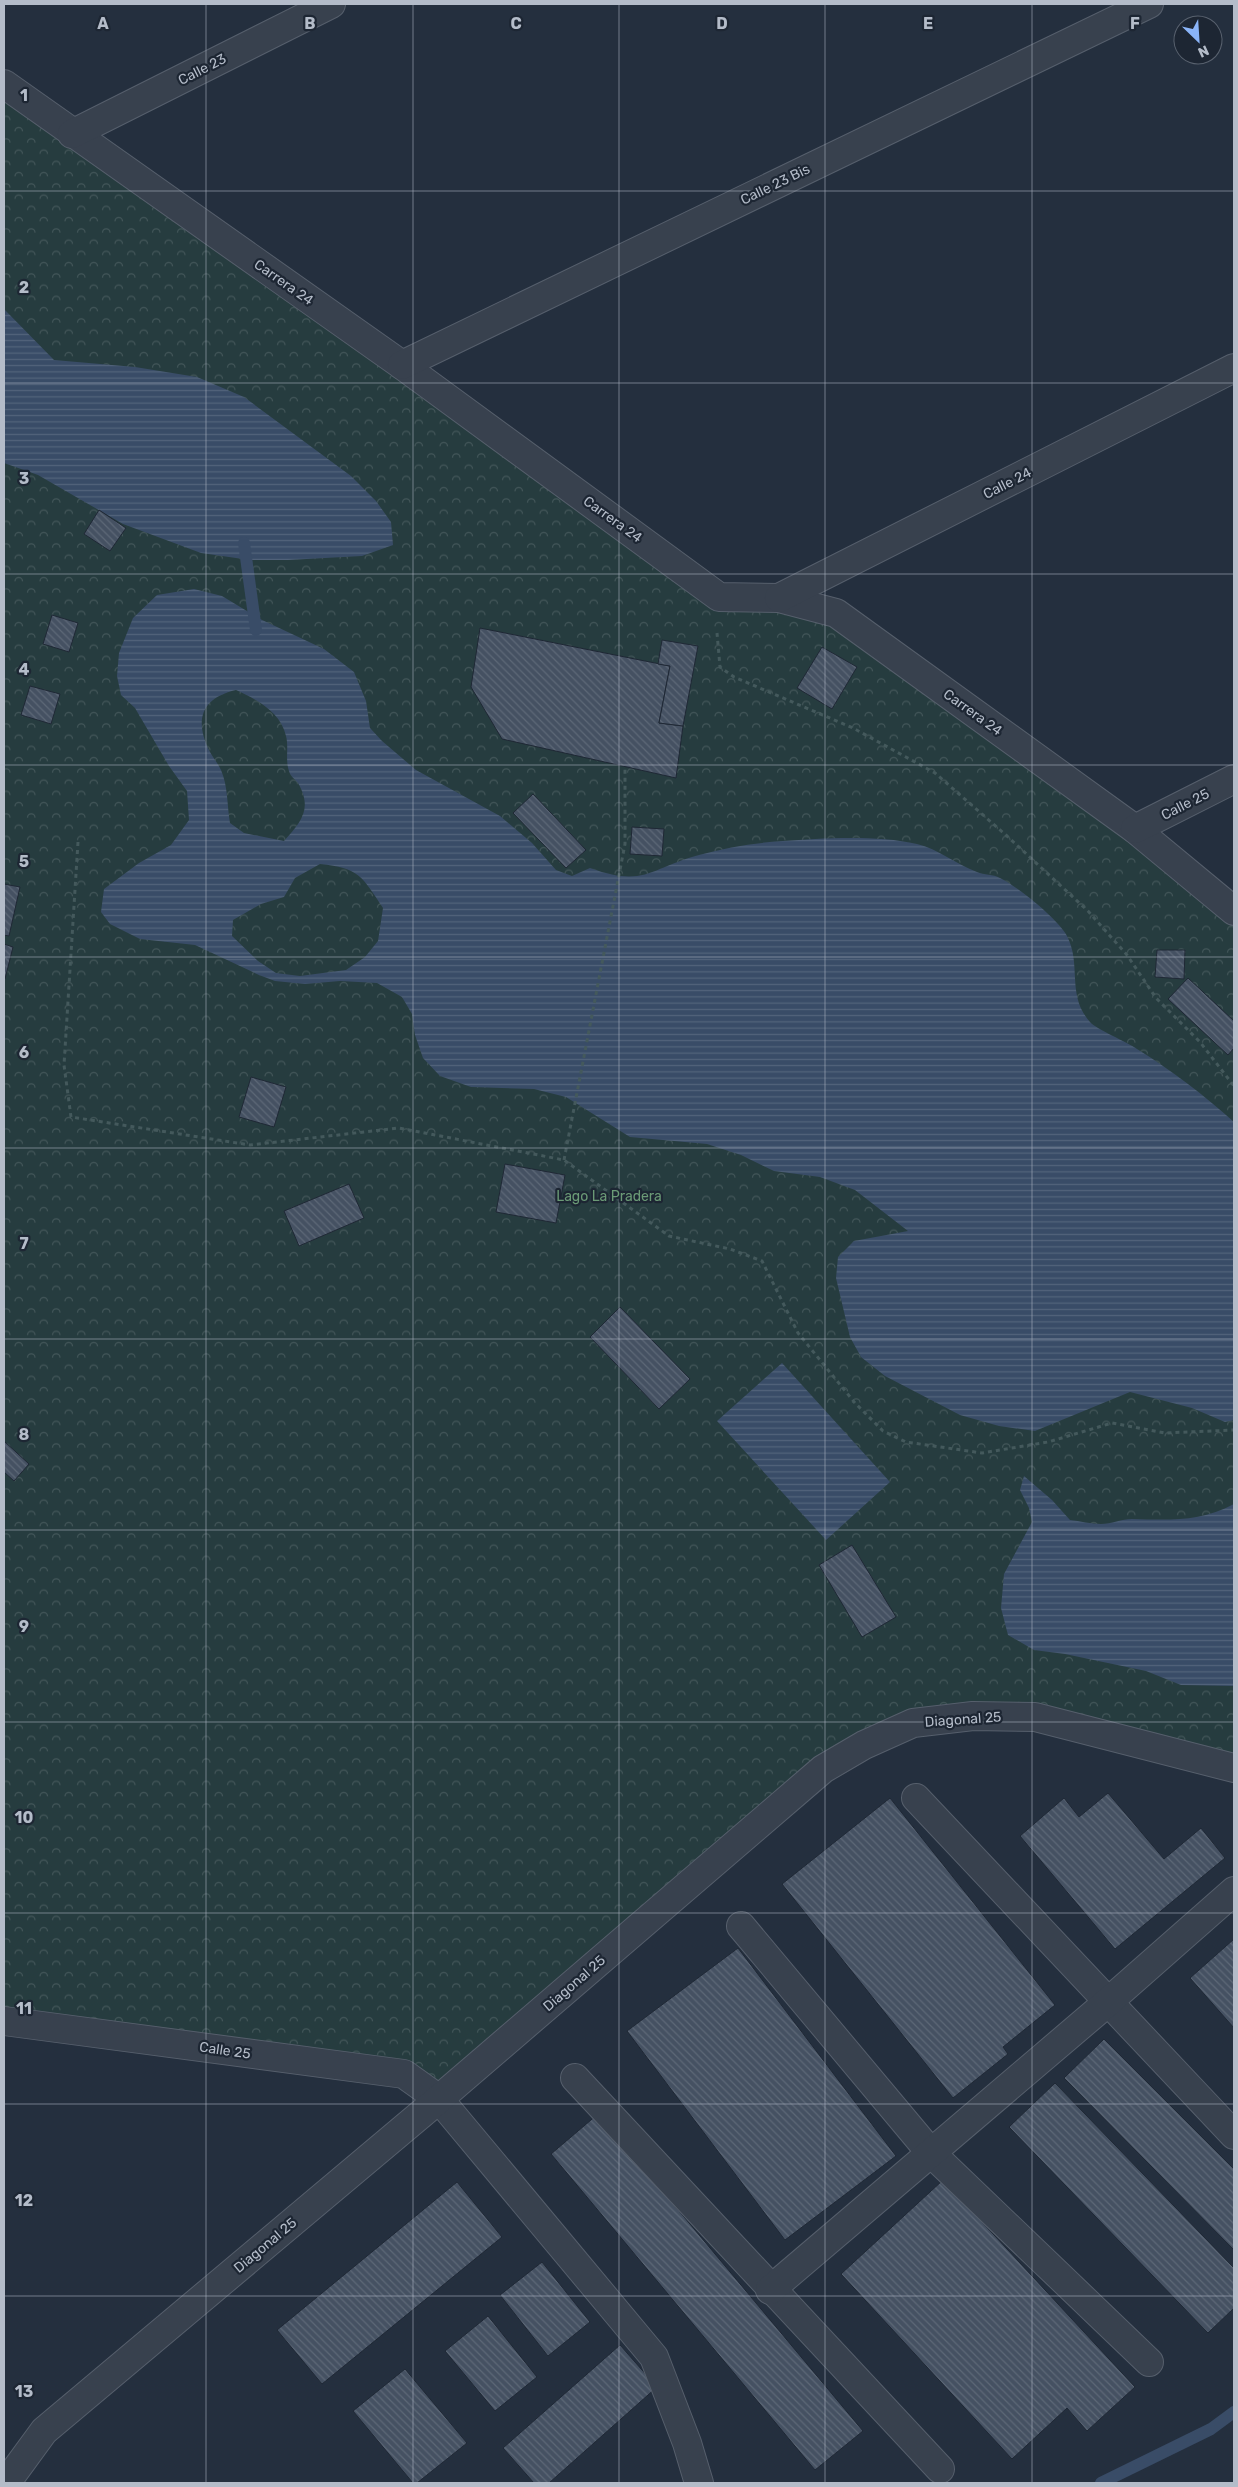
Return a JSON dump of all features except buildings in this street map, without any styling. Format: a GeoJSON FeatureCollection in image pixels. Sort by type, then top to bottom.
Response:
{"type":"FeatureCollection","features":[{"type":"Feature","properties":{"kind":"street","name":"Calle 23"},"geometry":{"type":"LineString","coordinates":[[72,134],[332,4]]}},
{"type":"Feature","properties":{"kind":"street","name":"Calle 23 Bis"},"geometry":{"type":"LineString","coordinates":[[402,365],[1149,4]]}},
{"type":"Feature","properties":{"kind":"street","name":"Carrera 24"},"geometry":{"type":"LineString","coordinates":[[4,84],[72,134],[402,365],[719,597],[779,598],[836,613],[1135,829],[1234,911]]}},
{"type":"Feature","properties":{"kind":"street","name":"Calle 24"},"geometry":{"type":"LineString","coordinates":[[779,598],[1234,368]]}},
{"type":"Feature","properties":{"kind":"street","name":"Calle 25"},"geometry":{"type":"LineString","coordinates":[[1135,829],[1234,779]]}},
{"type":"Feature","properties":{"kind":"street","name":"Diagonal 25"},"geometry":{"type":"LineString","coordinates":[[6,2483],[44,2431],[439,2099],[823,1769],[864,1745],[913,1723],[973,1716],[1034,1717],[1234,1768]]}},
{"type":"Feature","properties":{"kind":"street"},"geometry":{"type":"LineString","coordinates":[[916,1798],[1234,2135]]}},
{"type":"Feature","properties":{"kind":"street"},"geometry":{"type":"LineString","coordinates":[[770,2290],[1108,2002],[1234,1891]]}},
{"type":"Feature","properties":{"kind":"street"},"geometry":{"type":"LineString","coordinates":[[741,1926],[931,2153],[1149,2362]]}},
{"type":"Feature","properties":{"kind":"street","name":"Calle 25"},"geometry":{"type":"LineString","coordinates":[[4,2021],[404,2074],[439,2099],[654,2357],[687,2443],[699,2483]]}},
{"type":"Feature","properties":{"kind":"street"},"geometry":{"type":"LineString","coordinates":[[575,2078],[770,2290],[940,2469]]}},
{"type":"Feature","properties":{"kind":"path"},"geometry":{"type":"LineString","coordinates":[[719,597],[716,640],[720,667],[734,677],[853,728],[935,773],[1088,911],[1127,955],[1156,998],[1200,1042],[1234,1086]]}},
{"type":"Feature","properties":{"kind":"path"},"geometry":{"type":"LineString","coordinates":[[564,1160],[625,844],[625,767]]}},
{"type":"Feature","properties":{"kind":"path"},"geometry":{"type":"LineString","coordinates":[[78,842],[64,1065],[71,1117],[250,1145],[399,1128],[564,1160],[669,1236],[730,1249],[762,1261],[798,1333],[855,1403],[883,1431],[906,1442],[982,1453],[1048,1442],[1112,1423],[1165,1433],[1234,1430]]}},
{"type":"Feature","properties":{"kind":"green space","name":"Lago La Pradera"},"geometry":{"type":"Polygon","coordinates":[[[4,84],[719,597],[836,613],[1234,911],[1234,1768],[1035,1717],[864,1745],[439,2099],[404,2074],[4,2021],[4,84]]]}},
{"type":"Feature","properties":{"kind":"water"},"geometry":{"type":"Polygon","coordinates":[[[4,309],[54,360],[135,367],[197,377],[244,397],[351,476],[376,501],[391,522],[393,545],[362,556],[288,560],[250,560],[201,553],[123,524],[38,475],[4,463],[4,309]]]}},
{"type":"Feature","properties":{"kind":"water"},"geometry":{"type":"Polygon","coordinates":[[[194,589],[222,596],[260,619],[324,649],[354,672],[366,701],[370,728],[382,741],[416,770],[500,816],[532,843],[556,870],[572,876],[590,868],[608,874],[636,876],[647,874],[699,855],[751,844],[815,839],[868,838],[902,841],[925,846],[977,872],[1000,878],[1027,896],[1056,921],[1067,936],[1074,958],[1078,1001],[1090,1022],[1162,1065],[1234,1122],[1234,1420],[1225,1422],[1192,1408],[1130,1392],[1035,1431],[999,1426],[960,1415],[885,1376],[861,1357],[850,1337],[836,1278],[838,1257],[854,1241],[908,1231],[855,1190],[820,1177],[774,1171],[741,1155],[707,1144],[630,1137],[566,1097],[534,1089],[471,1087],[440,1076],[423,1058],[415,1035],[412,1014],[402,997],[377,983],[340,981],[305,984],[275,981],[195,945],[140,939],[110,924],[101,912],[104,889],[139,863],[171,845],[189,820],[187,791],[169,766],[135,708],[121,695],[117,676],[119,653],[133,618],[157,595],[194,589]],[[236,690],[215,698],[204,711],[202,720],[204,739],[223,776],[230,823],[244,833],[284,841],[300,821],[305,808],[302,792],[298,783],[290,774],[288,767],[286,736],[279,720],[267,707],[236,690]],[[320,864],[295,878],[284,897],[261,904],[233,920],[232,936],[258,961],[276,973],[300,976],[346,970],[365,957],[378,941],[383,908],[370,888],[352,871],[320,864]]]}},
{"type":"Feature","properties":{"kind":"water"},"geometry":{"type":"Polygon","coordinates":[[[782,1363],[890,1482],[826,1540],[717,1421],[782,1363]]]}},
{"type":"Feature","properties":{"kind":"water"},"geometry":{"type":"Polygon","coordinates":[[[1024,1476],[1052,1500],[1070,1520],[1089,1523],[1105,1524],[1132,1519],[1184,1519],[1209,1514],[1234,1504],[1234,1686],[1181,1685],[1146,1671],[1065,1654],[1034,1650],[1008,1635],[1001,1608],[1004,1574],[1032,1522],[1029,1508],[1020,1490],[1024,1476]]]}},
{"type":"Feature","properties":{"kind":"waterway"},"geometry":{"type":"LineString","coordinates":[[244,543],[256,630]]}},
{"type":"Feature","properties":{"kind":"waterway"},"geometry":{"type":"LineString","coordinates":[[1101,2483],[1211,2429],[1234,2412]]}}]}
